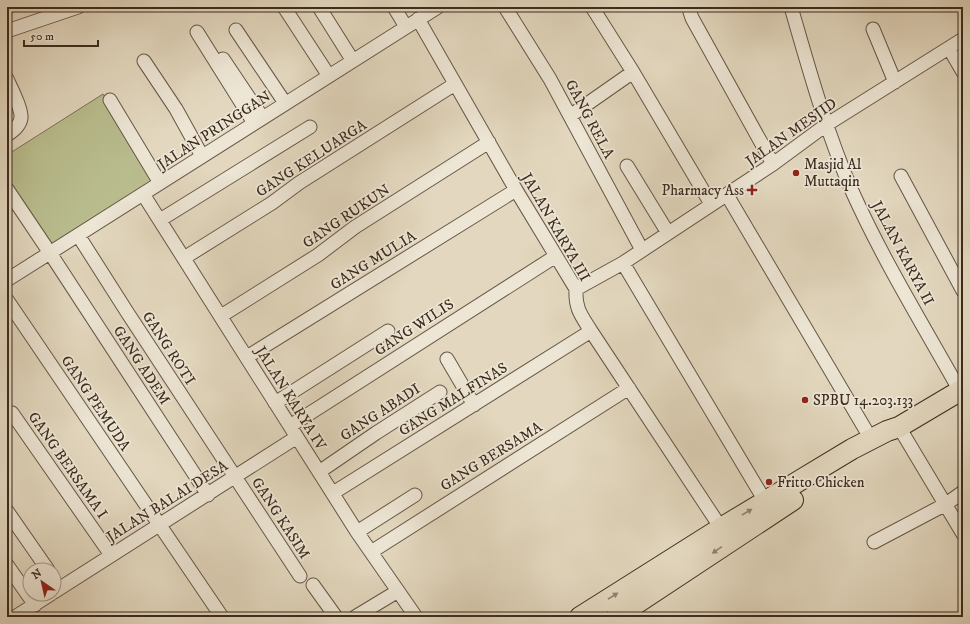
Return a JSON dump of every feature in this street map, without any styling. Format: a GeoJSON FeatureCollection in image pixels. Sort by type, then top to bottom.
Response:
{"type":"FeatureCollection","features":[{"type":"Feature","properties":{"kind":"highway"},"geometry":{"type":"LineString","coordinates":[[580,617],[765,501],[871,439],[899,428],[961,390]]}},
{"type":"Feature","properties":{"kind":"highway"},"geometry":{"type":"LineString","coordinates":[[616,617],[825,479],[892,438],[899,428]]}},
{"type":"Feature","properties":{"kind":"street"},"geometry":{"type":"LineString","coordinates":[[7,31],[78,7]]}},
{"type":"Feature","properties":{"kind":"street"},"geometry":{"type":"LineString","coordinates":[[284,7],[329,76]]}},
{"type":"Feature","properties":{"kind":"street"},"geometry":{"type":"LineString","coordinates":[[319,7],[353,61]]}},
{"type":"Feature","properties":{"kind":"street"},"geometry":{"type":"LineString","coordinates":[[394,7],[406,27]]}},
{"type":"Feature","properties":{"kind":"street","name":"GANG RELA"},"geometry":{"type":"LineString","coordinates":[[504,7],[550,79],[642,250]]}},
{"type":"Feature","properties":{"kind":"street"},"geometry":{"type":"LineString","coordinates":[[592,7],[633,72],[711,204]]}},
{"type":"Feature","properties":{"kind":"street"},"geometry":{"type":"LineString","coordinates":[[692,7],[690,12],[692,18],[772,164]]}},
{"type":"Feature","properties":{"kind":"street","name":"JALAN KARYA II"},"geometry":{"type":"LineString","coordinates":[[791,7],[826,126],[853,191],[885,258],[961,390]]}},
{"type":"Feature","properties":{"kind":"street","name":"JALAN PRINGGAN"},"geometry":{"type":"LineString","coordinates":[[7,280],[353,61],[433,8]]}},
{"type":"Feature","properties":{"kind":"street","name":"JALAN KARYA III"},"geometry":{"type":"LineString","coordinates":[[418,19],[516,190],[576,289],[578,309],[591,331],[720,528]]}},
{"type":"Feature","properties":{"kind":"street"},"geometry":{"type":"LineString","coordinates":[[873,29],[895,82]]}},
{"type":"Feature","properties":{"kind":"street"},"geometry":{"type":"LineString","coordinates":[[236,30],[285,103]]}},
{"type":"Feature","properties":{"kind":"street"},"geometry":{"type":"LineString","coordinates":[[197,32],[258,120]]}},
{"type":"Feature","properties":{"kind":"street","name":"JALAN MESJID"},"geometry":{"type":"LineString","coordinates":[[576,289],[623,263],[772,164],[826,126],[963,39]]}},
{"type":"Feature","properties":{"kind":"street"},"geometry":{"type":"LineString","coordinates":[[211,40],[258,120]]}},
{"type":"Feature","properties":{"kind":"street"},"geometry":{"type":"LineString","coordinates":[[950,48],[963,72]]}},
{"type":"Feature","properties":{"kind":"street"},"geometry":{"type":"LineString","coordinates":[[144,60],[176,109],[202,156]]}},
{"type":"Feature","properties":{"kind":"street"},"geometry":{"type":"LineString","coordinates":[[570,116],[633,72]]}},
{"type":"Feature","properties":{"kind":"street"},"geometry":{"type":"LineString","coordinates":[[7,79],[20,112],[21,119],[17,127],[7,135]]}},
{"type":"Feature","properties":{"kind":"street","name":"GANG KELUARGA"},"geometry":{"type":"LineString","coordinates":[[184,258],[272,203],[300,183],[455,84]]}},
{"type":"Feature","properties":{"kind":"street"},"geometry":{"type":"LineString","coordinates":[[110,100],[160,183]]}},
{"type":"Feature","properties":{"kind":"street"},"geometry":{"type":"LineString","coordinates":[[7,124],[21,119]]}},
{"type":"Feature","properties":{"kind":"street"},"geometry":{"type":"LineString","coordinates":[[160,220],[310,127]]}},
{"type":"Feature","properties":{"kind":"street","name":"GANG RUKUN"},"geometry":{"type":"LineString","coordinates":[[221,316],[318,255],[355,227],[489,142]]}},
{"type":"Feature","properties":{"kind":"street"},"geometry":{"type":"LineString","coordinates":[[627,166],[668,233]]}},
{"type":"Feature","properties":{"kind":"street"},"geometry":{"type":"LineString","coordinates":[[901,176],[963,291]]}},
{"type":"Feature","properties":{"kind":"street","name":"GANG ADEM"},"geometry":{"type":"LineString","coordinates":[[7,189],[208,495]]}},
{"type":"Feature","properties":{"kind":"street","name":"GANG MULIA"},"geometry":{"type":"LineString","coordinates":[[247,357],[516,190]]}},
{"type":"Feature","properties":{"kind":"street","name":"JALAN KARYA IV"},"geometry":{"type":"LineString","coordinates":[[143,194],[357,532],[416,617]]}},
{"type":"Feature","properties":{"kind":"street"},"geometry":{"type":"LineString","coordinates":[[727,194],[871,439]]}},
{"type":"Feature","properties":{"kind":"street","name":"GANG ROTI"},"geometry":{"type":"LineString","coordinates":[[78,235],[235,477]]}},
{"type":"Feature","properties":{"kind":"street","name":"GANG WILIS"},"geometry":{"type":"LineString","coordinates":[[290,426],[556,256]]}},
{"type":"Feature","properties":{"kind":"street"},"geometry":{"type":"LineString","coordinates":[[623,263],[765,501]]}},
{"type":"Feature","properties":{"kind":"street","name":"GANG PEMUDA"},"geometry":{"type":"LineString","coordinates":[[7,300],[222,617]]}},
{"type":"Feature","properties":{"kind":"street"},"geometry":{"type":"LineString","coordinates":[[275,403],[388,331]]}},
{"type":"Feature","properties":{"kind":"street","name":"GANG MALFINAS"},"geometry":{"type":"LineString","coordinates":[[332,493],[591,331]]}},
{"type":"Feature","properties":{"kind":"street"},"geometry":{"type":"LineString","coordinates":[[447,359],[474,405]]}},
{"type":"Feature","properties":{"kind":"street","name":"GANG BERSAMA"},"geometry":{"type":"LineString","coordinates":[[371,552],[629,388]]}},
{"type":"Feature","properties":{"kind":"street","name":"GANG ABADI"},"geometry":{"type":"LineString","coordinates":[[320,472],[376,433],[440,392]]}},
{"type":"Feature","properties":{"kind":"street","name":"GANG BERSAMA I"},"geometry":{"type":"LineString","coordinates":[[12,413],[111,555]]}},
{"type":"Feature","properties":{"kind":"street"},"geometry":{"type":"LineString","coordinates":[[899,428],[963,534]]}},
{"type":"Feature","properties":{"kind":"street","name":"JALAN BALAI DESA"},"geometry":{"type":"LineString","coordinates":[[62,584],[208,495],[297,437]]}},
{"type":"Feature","properties":{"kind":"street","name":"GANG KASIM"},"geometry":{"type":"LineString","coordinates":[[235,477],[300,576]]}},
{"type":"Feature","properties":{"kind":"street"},"geometry":{"type":"LineString","coordinates":[[874,542],[946,504],[963,492]]}},
{"type":"Feature","properties":{"kind":"street"},"geometry":{"type":"LineString","coordinates":[[357,532],[415,495]]}},
{"type":"Feature","properties":{"kind":"street"},"geometry":{"type":"LineString","coordinates":[[7,511],[42,562]]}},
{"type":"Feature","properties":{"kind":"street"},"geometry":{"type":"LineString","coordinates":[[7,565],[35,604]]}},
{"type":"Feature","properties":{"kind":"street"},"geometry":{"type":"LineString","coordinates":[[314,585],[336,617]]}},
{"type":"Feature","properties":{"kind":"street"},"geometry":{"type":"LineString","coordinates":[[355,617],[398,591]]}},
{"type":"Feature","properties":{"kind":"street","name":"JALAN BALAI DESA"},"geometry":{"type":"LineString","coordinates":[[15,617],[38,602]]}},
{"type":"Feature","properties":{"kind":"green space"},"geometry":{"type":"Polygon","coordinates":[[[103,94],[158,179],[51,249],[7,181],[7,155],[103,94]]]}},
{"type":"Feature","properties":{"kind":"place","name":"Masjid Al Muttaqin"},"geometry":{"type":"Point","coordinates":[796,173]}},
{"type":"Feature","properties":{"kind":"place","name":"Pharmacy Ass"},"geometry":{"type":"Point","coordinates":[752,190]}},
{"type":"Feature","properties":{"kind":"place","name":"SPBU 14.203.133"},"geometry":{"type":"Point","coordinates":[805,400]}},
{"type":"Feature","properties":{"kind":"place","name":"Fritto Chicken"},"geometry":{"type":"Point","coordinates":[769,482]}}]}
